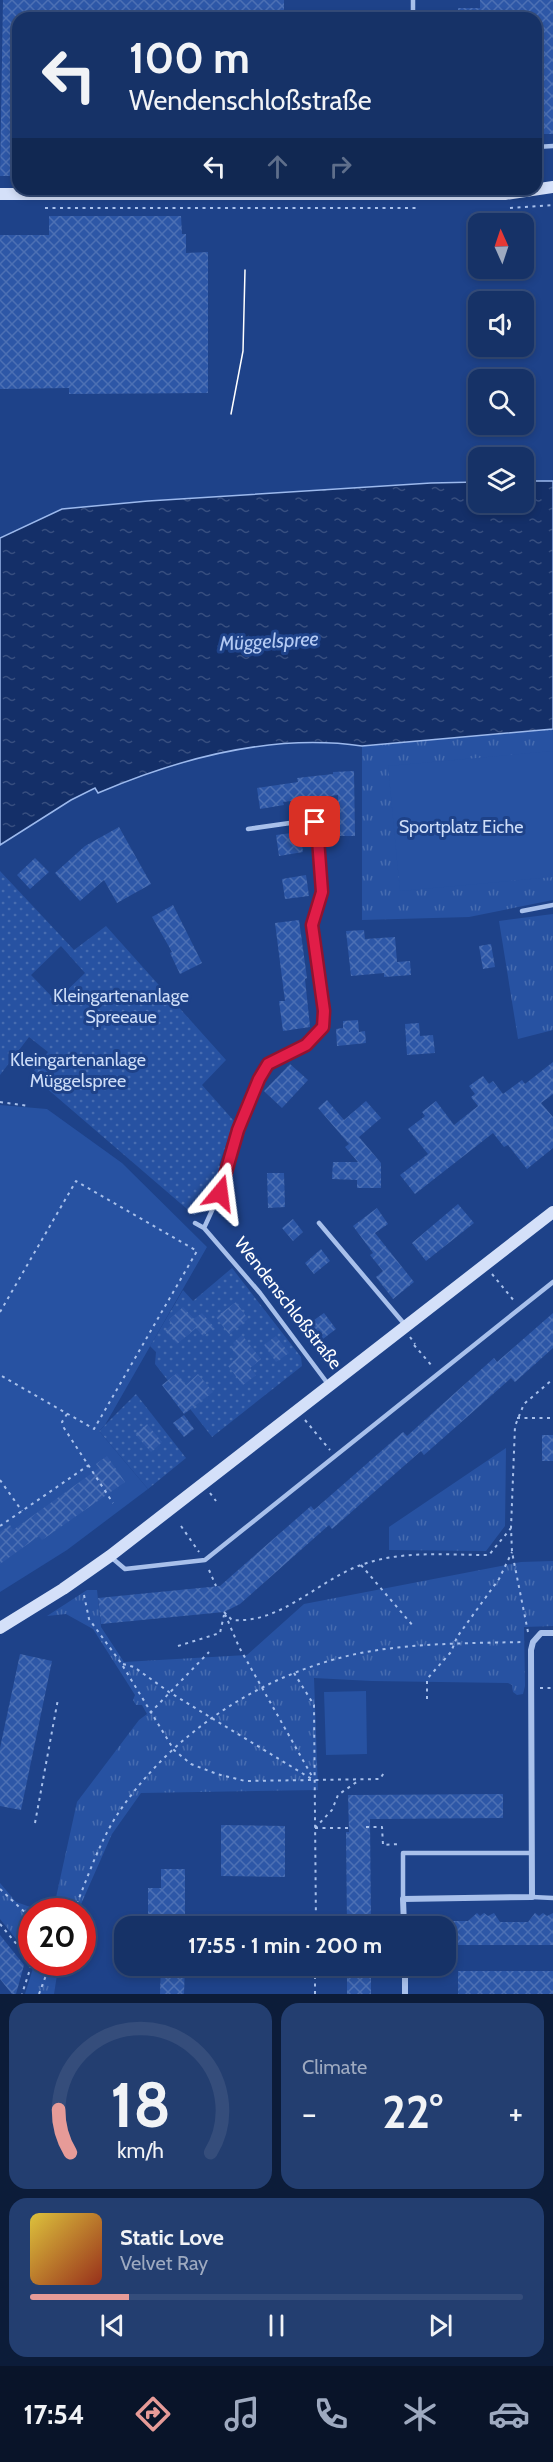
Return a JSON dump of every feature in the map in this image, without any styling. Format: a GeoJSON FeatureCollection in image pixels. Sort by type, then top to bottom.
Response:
{"type":"FeatureCollection","features":[{"type":"Feature","properties":{"kind":"street","name":"Wendenschloßstraße"},"geometry":{"type":"LineString","coordinates":[[0,1628],[69,1585],[110,1556],[553,1212]]}},
{"type":"Feature","properties":{"kind":"street"},"geometry":{"type":"LineString","coordinates":[[404,1916],[404,1899],[532,1898],[531,1650],[533,1642],[541,1633],[553,1633]]}},
{"type":"Feature","properties":{"kind":"street"},"geometry":{"type":"LineString","coordinates":[[405,1976],[405,1994]]}},
{"type":"Feature","properties":{"kind":"lane"},"geometry":{"type":"LineString","coordinates":[[195,1223],[204,1228],[215,1208],[238,1130],[259,1079],[268,1064],[306,1045],[323,1027],[324,1011],[312,925],[322,892],[317,826],[311,820],[248,829]]}},
{"type":"Feature","properties":{"kind":"lane"},"geometry":{"type":"LineString","coordinates":[[522,911],[553,905]]}},
{"type":"Feature","properties":{"kind":"lane"},"geometry":{"type":"LineString","coordinates":[[319,1223],[406,1326]]}},
{"type":"Feature","properties":{"kind":"lane","name":"Wendenschloßstraße"},"geometry":{"type":"LineString","coordinates":[[204,1228],[260,1293],[330,1386]]}},
{"type":"Feature","properties":{"kind":"lane"},"geometry":{"type":"LineString","coordinates":[[110,1556],[125,1569],[205,1560],[553,1282]]}},
{"type":"Feature","properties":{"kind":"lane"},"geometry":{"type":"LineString","coordinates":[[404,1899],[403,1853],[531,1853]]}},
{"type":"Feature","properties":{"kind":"lane"},"geometry":{"type":"LineString","coordinates":[[532,1898],[553,1898]]}},
{"type":"Feature","properties":{"kind":"path"},"geometry":{"type":"LineString","coordinates":[[0,1102],[29,1106]]}},
{"type":"Feature","properties":{"kind":"path"},"geometry":{"type":"LineString","coordinates":[[0,1312],[76,1181],[197,1251],[94,1429],[0,1375]]}},
{"type":"Feature","properties":{"kind":"path"},"geometry":{"type":"LineString","coordinates":[[484,1265],[519,1308]]}},
{"type":"Feature","properties":{"kind":"path"},"geometry":{"type":"LineString","coordinates":[[414,1345],[438,1373]]}},
{"type":"Feature","properties":{"kind":"path"},"geometry":{"type":"LineString","coordinates":[[79,1898],[118,1813],[149,1774],[212,1717],[294,1673],[330,1661],[378,1650],[454,1643],[533,1642],[526,1628],[512,1552],[514,1436],[517,1418],[524,1404],[553,1378]]}},
{"type":"Feature","properties":{"kind":"path"},"geometry":{"type":"LineString","coordinates":[[298,1410],[335,1456]]}},
{"type":"Feature","properties":{"kind":"path"},"geometry":{"type":"LineString","coordinates":[[67,1414],[62,1422],[64,1428],[113,1503]]}},
{"type":"Feature","properties":{"kind":"path"},"geometry":{"type":"LineString","coordinates":[[517,1418],[553,1418]]}},
{"type":"Feature","properties":{"kind":"path"},"geometry":{"type":"LineString","coordinates":[[0,1526],[89,1465]]}},
{"type":"Feature","properties":{"kind":"path"},"geometry":{"type":"LineString","coordinates":[[0,1480],[22,1511]]}},
{"type":"Feature","properties":{"kind":"path"},"geometry":{"type":"LineString","coordinates":[[181,1526],[205,1560],[216,1586]]}},
{"type":"Feature","properties":{"kind":"path"},"geometry":{"type":"LineString","coordinates":[[224,1612],[232,1620],[248,1621],[265,1616],[361,1565],[399,1555],[489,1555],[511,1528]]}},
{"type":"Feature","properties":{"kind":"path"},"geometry":{"type":"LineString","coordinates":[[427,1699],[427,1679],[451,1652],[454,1643],[499,1579],[512,1552]]}},
{"type":"Feature","properties":{"kind":"path"},"geometry":{"type":"LineString","coordinates":[[361,1565],[414,1627]]}},
{"type":"Feature","properties":{"kind":"path"},"geometry":{"type":"LineString","coordinates":[[84,1596],[89,1619],[121,1663],[174,1750],[191,1764],[245,1781],[380,1779],[385,1772]]}},
{"type":"Feature","properties":{"kind":"path"},"geometry":{"type":"LineString","coordinates":[[178,1646],[220,1633],[224,1612]]}},
{"type":"Feature","properties":{"kind":"path"},"geometry":{"type":"LineString","coordinates":[[224,1612],[239,1647],[315,1781]]}},
{"type":"Feature","properties":{"kind":"path"},"geometry":{"type":"LineString","coordinates":[[150,1713],[209,1652]]}},
{"type":"Feature","properties":{"kind":"path"},"geometry":{"type":"LineString","coordinates":[[121,1663],[134,1667],[169,1692],[315,1781]]}},
{"type":"Feature","properties":{"kind":"path"},"geometry":{"type":"LineString","coordinates":[[294,1673],[314,1705],[316,1916]]}},
{"type":"Feature","properties":{"kind":"path"},"geometry":{"type":"LineString","coordinates":[[35,1823],[58,1699]]}},
{"type":"Feature","properties":{"kind":"path"},"geometry":{"type":"LineString","coordinates":[[315,1828],[332,1810],[338,1795],[360,1779]]}},
{"type":"Feature","properties":{"kind":"path"},"geometry":{"type":"LineString","coordinates":[[366,1827],[382,1827],[382,1845],[403,1844],[403,1853]]}},
{"type":"Feature","properties":{"kind":"path"},"geometry":{"type":"LineString","coordinates":[[315,1828],[351,1828]]}},
{"type":"Feature","properties":{"kind":"path"},"geometry":{"type":"LineString","coordinates":[[0,1889],[18,1906]]}},
{"type":"Feature","properties":{"kind":"path"},"geometry":{"type":"LineString","coordinates":[[0,1924],[32,1963],[22,1994]]}},
{"type":"Feature","properties":{"kind":"path"},"geometry":{"type":"LineString","coordinates":[[39,1994],[46,1976]]}},
{"type":"Feature","properties":{"kind":"path"},"geometry":{"type":"LineString","coordinates":[[315,1976],[315,1994]]}},
{"type":"Feature","properties":{"kind":"green space","name":"Sportplatz Eiche"},"geometry":{"type":"Polygon","coordinates":[[[553,729],[553,900],[469,917],[362,920],[362,746],[553,729]]]}},
{"type":"Feature","properties":{"kind":"green space"},"geometry":{"type":"Polygon","coordinates":[[[553,751],[553,877],[400,891],[388,766],[553,751]]]}},
{"type":"Feature","properties":{"kind":"green space"},"geometry":{"type":"Polygon","coordinates":[[[0,871],[74,950],[106,926],[226,1060],[202,1085],[234,1121],[219,1165],[221,1167],[203,1211],[194,1215],[37,1080],[34,1071],[48,1052],[29,1037],[0,1075],[0,871]],[[61,946],[31,975],[56,1001],[85,973],[61,946]]]}},
{"type":"Feature","properties":{"kind":"green space"},"geometry":{"type":"Polygon","coordinates":[[[553,914],[553,1030],[518,1039],[499,921],[553,914]]]}},
{"type":"Feature","properties":{"kind":"green space"},"geometry":{"type":"Polygon","coordinates":[[[0,1105],[47,1109],[122,1163],[207,1247],[105,1425],[99,1431],[148,1489],[67,1550],[0,1592],[0,1105]]]}},
{"type":"Feature","properties":{"kind":"green space"},"geometry":{"type":"Polygon","coordinates":[[[232,1268],[301,1357],[302,1366],[212,1437],[155,1364],[156,1352],[150,1346],[183,1290],[193,1301],[232,1268]]]}},
{"type":"Feature","properties":{"kind":"green space"},"geometry":{"type":"Polygon","coordinates":[[[136,1394],[186,1458],[148,1489],[99,1431],[136,1394]]]}},
{"type":"Feature","properties":{"kind":"green space"},"geometry":{"type":"Polygon","coordinates":[[[506,1448],[505,1526],[486,1551],[389,1550],[389,1527],[506,1448]]]}},
{"type":"Feature","properties":{"kind":"green space"},"geometry":{"type":"Polygon","coordinates":[[[553,1561],[553,1626],[524,1627],[525,1686],[523,1694],[517,1695],[513,1692],[512,1685],[508,1683],[314,1678],[318,1790],[141,1793],[112,1834],[84,1898],[56,1898],[77,1802],[139,1720],[147,1714],[142,1705],[136,1705],[133,1700],[135,1695],[93,1629],[66,1614],[47,1616],[87,1590],[97,1590],[101,1627],[124,1662],[247,1655],[304,1604],[521,1562],[553,1561]]]}},
{"type":"Feature","properties":{"kind":"green space"},"geometry":{"type":"Polygon","coordinates":[[[366,1691],[367,1754],[326,1755],[324,1692],[366,1691]]]}},
{"type":"Feature","properties":{"kind":"green space"},"geometry":{"type":"Polygon","coordinates":[[[0,1883],[18,1903],[18,1942],[0,1919],[0,1883]]]}},
{"type":"Feature","properties":{"kind":"green space"},"geometry":{"type":"Polygon","coordinates":[[[31,1976],[57,1976],[54,1994],[25,1994],[31,1976]]]}},
{"type":"Feature","properties":{"kind":"water","name":"Müggelspree"},"geometry":{"type":"Polygon","coordinates":[[[534,481],[553,481],[553,729],[362,746],[295,743],[227,751],[161,769],[98,793],[95,788],[71,800],[0,845],[0,538],[62,509],[148,501],[468,482],[468,513],[534,513],[534,481]]]}},
{"type":"Feature","properties":{"kind":"building"},"geometry":{"type":"Polygon","coordinates":[[[3,0],[284,0],[284,12],[12,12],[12,176],[0,176],[3,0]]]}},
{"type":"Feature","properties":{"kind":"building"},"geometry":{"type":"Polygon","coordinates":[[[480,0],[553,0],[553,134],[542,134],[542,12],[458,12],[458,8],[480,8],[480,0]]]}},
{"type":"Feature","properties":{"kind":"building"},"geometry":{"type":"Polygon","coordinates":[[[49,216],[181,216],[182,234],[186,234],[186,253],[208,252],[208,393],[69,394],[69,388],[0,389],[0,235],[49,235],[49,216]]]}},
{"type":"Feature","properties":{"kind":"building"},"geometry":{"type":"Polygon","coordinates":[[[354,771],[355,836],[337,836],[338,795],[283,802],[284,805],[260,809],[257,788],[298,782],[297,778],[354,771]]]}},
{"type":"Feature","properties":{"kind":"building"},"geometry":{"type":"Polygon","coordinates":[[[119,827],[151,884],[117,903],[104,880],[80,901],[55,873],[85,846],[119,827]]]}},
{"type":"Feature","properties":{"kind":"building"},"geometry":{"type":"Polygon","coordinates":[[[300,832],[303,852],[279,856],[276,835],[300,832]]]}},
{"type":"Feature","properties":{"kind":"building"},"geometry":{"type":"Polygon","coordinates":[[[35,858],[49,872],[30,889],[17,875],[35,858]]]}},
{"type":"Feature","properties":{"kind":"building"},"geometry":{"type":"Polygon","coordinates":[[[306,875],[309,896],[285,899],[282,879],[306,875]]]}},
{"type":"Feature","properties":{"kind":"building"},"geometry":{"type":"Polygon","coordinates":[[[173,905],[202,963],[180,974],[170,953],[172,952],[152,917],[173,905]]]}},
{"type":"Feature","properties":{"kind":"building"},"geometry":{"type":"Polygon","coordinates":[[[299,920],[307,978],[305,979],[310,1027],[283,1031],[279,1001],[285,1001],[275,923],[299,920]]]}},
{"type":"Feature","properties":{"kind":"building"},"geometry":{"type":"Polygon","coordinates":[[[364,930],[365,939],[395,937],[397,962],[410,961],[411,975],[384,977],[384,973],[351,976],[346,931],[364,930]]]}},
{"type":"Feature","properties":{"kind":"building"},"geometry":{"type":"Polygon","coordinates":[[[491,944],[495,967],[483,969],[479,946],[491,944]]]}},
{"type":"Feature","properties":{"kind":"building"},"geometry":{"type":"Polygon","coordinates":[[[358,1020],[359,1032],[365,1031],[366,1043],[337,1046],[336,1029],[343,1028],[343,1021],[358,1020]]]}},
{"type":"Feature","properties":{"kind":"building"},"geometry":{"type":"Polygon","coordinates":[[[419,1023],[420,1036],[433,1035],[435,1053],[407,1055],[405,1024],[419,1023]]]}},
{"type":"Feature","properties":{"kind":"building"},"geometry":{"type":"Polygon","coordinates":[[[553,1062],[553,1094],[541,1103],[553,1117],[553,1148],[527,1169],[508,1145],[504,1147],[493,1133],[415,1194],[400,1175],[428,1154],[408,1129],[425,1116],[422,1112],[436,1101],[454,1125],[478,1106],[471,1097],[475,1094],[469,1086],[483,1076],[489,1084],[493,1081],[503,1094],[522,1080],[525,1084],[553,1062]]]}},
{"type":"Feature","properties":{"kind":"building"},"geometry":{"type":"Polygon","coordinates":[[[290,1064],[308,1080],[282,1108],[264,1091],[290,1064]]]}},
{"type":"Feature","properties":{"kind":"building"},"geometry":{"type":"Polygon","coordinates":[[[327,1100],[344,1120],[366,1101],[381,1118],[359,1137],[381,1163],[381,1188],[357,1188],[357,1180],[332,1179],[333,1162],[358,1162],[345,1147],[349,1144],[318,1108],[327,1100]]]}},
{"type":"Feature","properties":{"kind":"building"},"geometry":{"type":"Polygon","coordinates":[[[267,1173],[284,1173],[285,1207],[268,1208],[267,1173]]]}},
{"type":"Feature","properties":{"kind":"building"},"geometry":{"type":"Polygon","coordinates":[[[458,1204],[474,1223],[426,1261],[412,1243],[458,1204]]]}},
{"type":"Feature","properties":{"kind":"building"},"geometry":{"type":"Polygon","coordinates":[[[377,1208],[388,1224],[375,1233],[414,1282],[393,1299],[376,1277],[383,1271],[370,1255],[373,1253],[353,1226],[377,1208]]]}},
{"type":"Feature","properties":{"kind":"building"},"geometry":{"type":"Polygon","coordinates":[[[293,1219],[303,1232],[293,1241],[282,1228],[293,1219]]]}},
{"type":"Feature","properties":{"kind":"building"},"geometry":{"type":"Polygon","coordinates":[[[321,1249],[330,1261],[314,1274],[305,1263],[321,1249]]]}},
{"type":"Feature","properties":{"kind":"building"},"geometry":{"type":"Polygon","coordinates":[[[236,1302],[248,1319],[229,1334],[216,1317],[236,1302]]]}},
{"type":"Feature","properties":{"kind":"building"},"geometry":{"type":"Polygon","coordinates":[[[183,1307],[194,1319],[202,1313],[214,1327],[203,1336],[196,1328],[177,1344],[165,1331],[172,1324],[169,1320],[183,1307]]]}},
{"type":"Feature","properties":{"kind":"building"},"geometry":{"type":"Polygon","coordinates":[[[324,1313],[336,1329],[319,1342],[307,1325],[324,1313]]]}},
{"type":"Feature","properties":{"kind":"building"},"geometry":{"type":"Polygon","coordinates":[[[553,1313],[553,1348],[515,1382],[511,1378],[424,1455],[421,1451],[332,1529],[329,1525],[240,1604],[224,1612],[101,1624],[98,1598],[220,1586],[311,1506],[314,1510],[403,1432],[407,1436],[494,1358],[497,1362],[553,1313]]]}},
{"type":"Feature","properties":{"kind":"building"},"geometry":{"type":"Polygon","coordinates":[[[242,1335],[261,1359],[250,1368],[256,1375],[243,1385],[228,1366],[238,1357],[231,1348],[242,1335]]]}},
{"type":"Feature","properties":{"kind":"building"},"geometry":{"type":"Polygon","coordinates":[[[276,1336],[289,1353],[276,1362],[264,1345],[276,1336]]]}},
{"type":"Feature","properties":{"kind":"building"},"geometry":{"type":"Polygon","coordinates":[[[177,1373],[186,1385],[198,1374],[213,1392],[184,1414],[162,1385],[177,1373]]]}},
{"type":"Feature","properties":{"kind":"building"},"geometry":{"type":"Polygon","coordinates":[[[184,1415],[194,1429],[184,1437],[173,1423],[184,1415]]]}},
{"type":"Feature","properties":{"kind":"building"},"geometry":{"type":"Polygon","coordinates":[[[147,1424],[162,1442],[151,1452],[135,1434],[147,1424]]]}},
{"type":"Feature","properties":{"kind":"building"},"geometry":{"type":"Polygon","coordinates":[[[542,1435],[553,1435],[553,1461],[542,1461],[542,1435]]]}},
{"type":"Feature","properties":{"kind":"building"},"geometry":{"type":"Polygon","coordinates":[[[107,1456],[125,1482],[42,1540],[39,1536],[0,1564],[0,1532],[10,1525],[13,1530],[99,1468],[96,1464],[107,1456]]]}},
{"type":"Feature","properties":{"kind":"building"},"geometry":{"type":"Polygon","coordinates":[[[20,1654],[52,1661],[21,1810],[0,1806],[0,1748],[20,1654]]]}},
{"type":"Feature","properties":{"kind":"building"},"geometry":{"type":"Polygon","coordinates":[[[503,1794],[503,1818],[370,1819],[371,1916],[347,1916],[348,1795],[503,1794]]]}},
{"type":"Feature","properties":{"kind":"building"},"geometry":{"type":"Polygon","coordinates":[[[221,1825],[285,1826],[285,1877],[221,1876],[221,1825]]]}},
{"type":"Feature","properties":{"kind":"building"},"geometry":{"type":"Polygon","coordinates":[[[161,1869],[185,1869],[185,1916],[148,1916],[148,1888],[161,1888],[161,1869]]]}},
{"type":"Feature","properties":{"kind":"building"},"geometry":{"type":"Polygon","coordinates":[[[477,1913],[480,1916],[484,1913],[488,1916],[494,1913],[500,1922],[528,1922],[535,1913],[539,1916],[543,1913],[547,1916],[553,1913],[553,1945],[456,1945],[456,1921],[468,1921],[477,1913]]]}},
{"type":"Feature","properties":{"kind":"building"},"geometry":{"type":"Polygon","coordinates":[[[0,1935],[18,1958],[18,1976],[21,1976],[16,1994],[12,1994],[0,1979],[0,1935]]]}},
{"type":"Feature","properties":{"kind":"building"},"geometry":{"type":"Polygon","coordinates":[[[458,1971],[553,1971],[553,1994],[458,1994],[458,1971]]]}},
{"type":"Feature","properties":{"kind":"building"},"geometry":{"type":"Polygon","coordinates":[[[161,1976],[185,1976],[184,1994],[160,1994],[161,1976]]]}},
{"type":"Feature","properties":{"kind":"building"},"geometry":{"type":"Polygon","coordinates":[[[347,1976],[371,1976],[371,1994],[347,1994],[347,1976]]]}},
{"type":"Feature","properties":{"kind":"tram line"},"geometry":{"type":"LineString","coordinates":[[231,414],[243,351],[245,270]]}},
{"type":"Feature","properties":{"kind":"route"},"geometry":{"type":"LineString","coordinates":[[220,1193],[238,1130],[250,1098],[268,1064],[306,1045],[323,1027],[324,1011],[312,925],[322,892],[315,822]]}},
{"type":"Feature","properties":{"kind":"park label","name":"Kleingartenanlage Spreeaue"},"geometry":{"type":"Point","coordinates":[121,1006]}},
{"type":"Feature","properties":{"kind":"park label","name":"Kleingartenanlage Müggelspree"},"geometry":{"type":"Point","coordinates":[78,1070]}}]}
